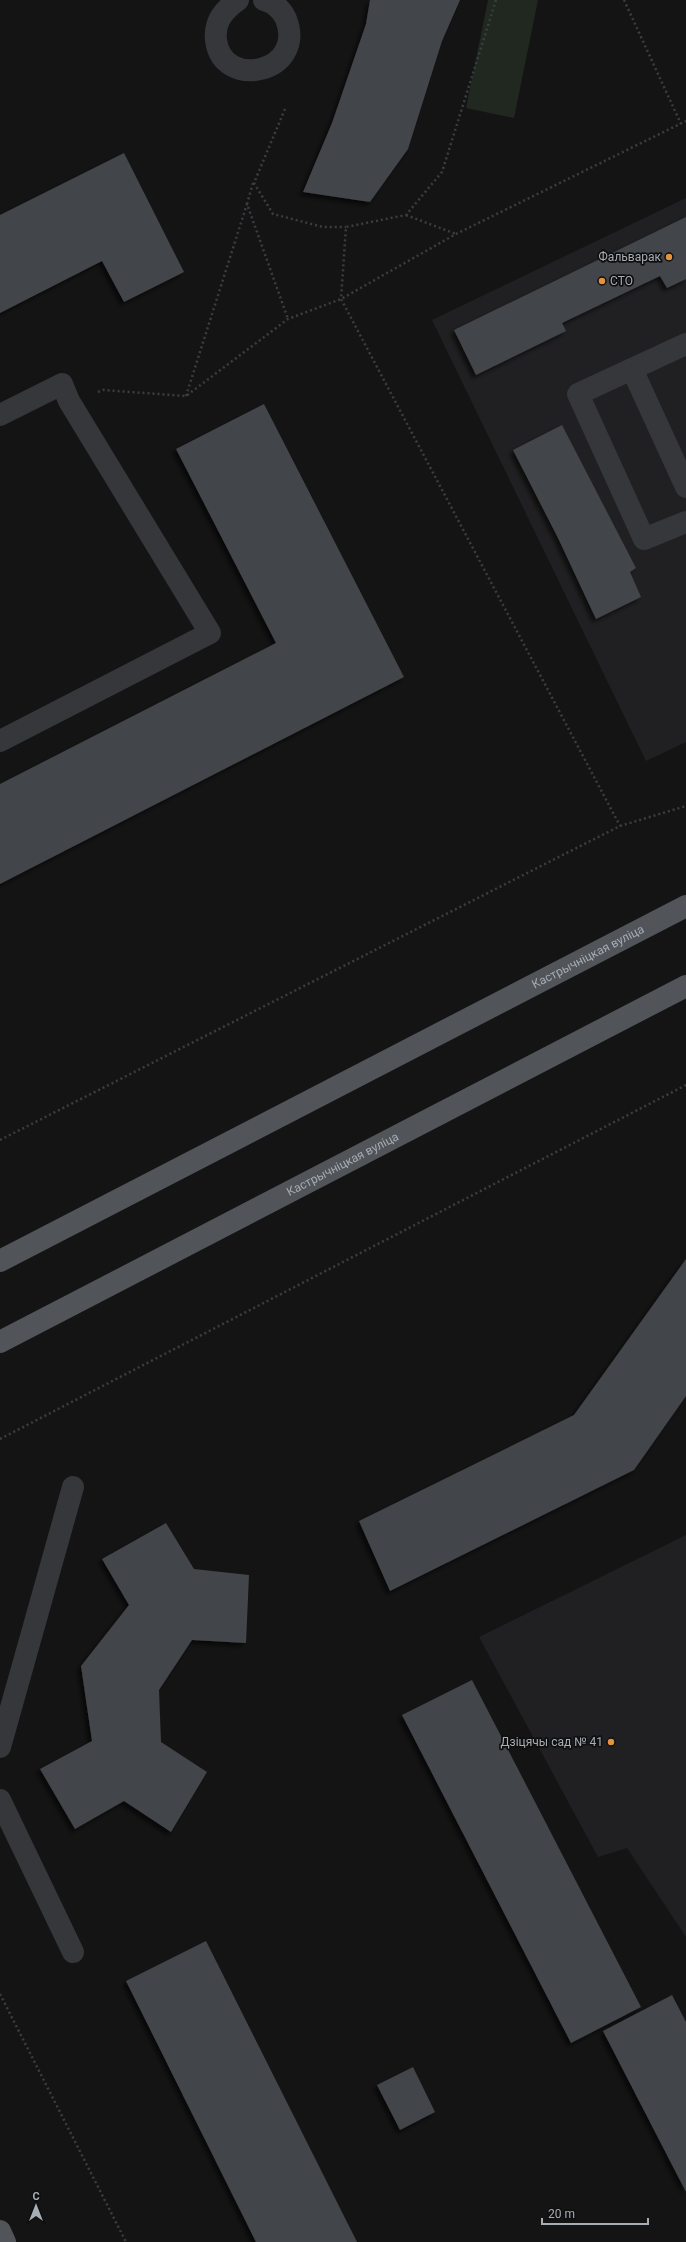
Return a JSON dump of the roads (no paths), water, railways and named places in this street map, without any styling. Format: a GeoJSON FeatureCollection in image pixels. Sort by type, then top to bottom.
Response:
{"type":"FeatureCollection","features":[{"type":"Feature","properties":{"kind":"main road","name":"Кастрычніцкая вуліца"},"geometry":{"type":"LineString","coordinates":[[0,1261],[686,906]]}},
{"type":"Feature","properties":{"kind":"main road","name":"Кастрычніцкая вуліца"},"geometry":{"type":"LineString","coordinates":[[0,1342],[686,986]]}},
{"type":"Feature","properties":{"kind":"main road"},"geometry":{"type":"LineString","coordinates":[[0,2231],[5,2242]]}},
{"type":"Feature","properties":{"kind":"lane"},"geometry":{"type":"LineString","coordinates":[[238,0],[225,9],[217,24],[216,41],[222,56],[234,67],[250,72],[267,69],[280,59],[288,44],[289,28],[283,13],[270,2],[264,0]]}},
{"type":"Feature","properties":{"kind":"lane"},"geometry":{"type":"LineString","coordinates":[[686,344],[578,394],[644,539],[686,522]]}},
{"type":"Feature","properties":{"kind":"lane"},"geometry":{"type":"LineString","coordinates":[[632,369],[686,487]]}},
{"type":"Feature","properties":{"kind":"lane"},"geometry":{"type":"LineString","coordinates":[[0,416],[62,384],[69,401],[210,633],[0,741]]}},
{"type":"Feature","properties":{"kind":"lane"},"geometry":{"type":"LineString","coordinates":[[0,1747],[73,1487]]}},
{"type":"Feature","properties":{"kind":"lane"},"geometry":{"type":"LineString","coordinates":[[0,1800],[73,1952]]}},
{"type":"Feature","properties":{"kind":"place","name":"Фальварак"},"geometry":{"type":"Point","coordinates":[669,257]}},
{"type":"Feature","properties":{"kind":"place","name":"СТО"},"geometry":{"type":"Point","coordinates":[602,281]}},
{"type":"Feature","properties":{"kind":"place","name":"Дзіцячы сад № 41"},"geometry":{"type":"Point","coordinates":[611,1742]}}]}
